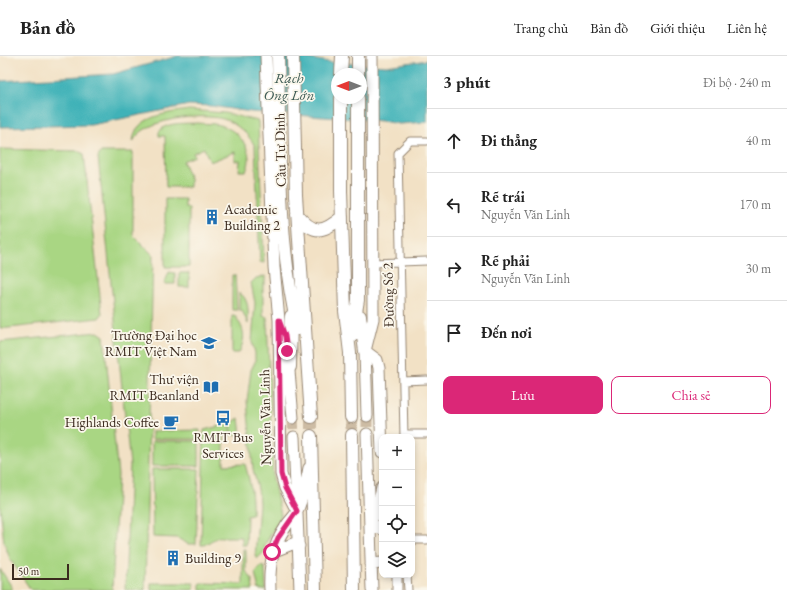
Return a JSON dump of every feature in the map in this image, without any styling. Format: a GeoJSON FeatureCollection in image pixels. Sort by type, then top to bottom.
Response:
{"type":"FeatureCollection","features":[{"type":"Feature","properties":{"kind":"highway","name":"Cầu Tư Dinh"},"geometry":{"type":"LineString","coordinates":[[276,194],[278,56]]}},
{"type":"Feature","properties":{"kind":"highway","name":"Cầu Tư Dinh"},"geometry":{"type":"LineString","coordinates":[[293,56],[297,215]]}},
{"type":"Feature","properties":{"kind":"highway"},"geometry":{"type":"LineString","coordinates":[[341,68],[342,56]]}},
{"type":"Feature","properties":{"kind":"highway"},"geometry":{"type":"LineString","coordinates":[[358,56],[358,68]]}},
{"type":"Feature","properties":{"kind":"highway"},"geometry":{"type":"LineString","coordinates":[[341,104],[341,191],[345,311],[350,353],[351,417]]}},
{"type":"Feature","properties":{"kind":"highway"},"geometry":{"type":"LineString","coordinates":[[358,104],[358,300],[365,351]]}},
{"type":"Feature","properties":{"kind":"highway"},"geometry":{"type":"LineString","coordinates":[[276,194],[284,241],[291,299],[306,362]]}},
{"type":"Feature","properties":{"kind":"highway"},"geometry":{"type":"LineString","coordinates":[[297,215],[307,226],[317,230],[329,227],[342,217]]}},
{"type":"Feature","properties":{"kind":"highway"},"geometry":{"type":"LineString","coordinates":[[297,215],[311,417]]}},
{"type":"Feature","properties":{"kind":"highway"},"geometry":{"type":"LineString","coordinates":[[290,367],[291,299]]}},
{"type":"Feature","properties":{"kind":"highway"},"geometry":{"type":"LineString","coordinates":[[350,353],[358,300]]}},
{"type":"Feature","properties":{"kind":"highway"},"geometry":{"type":"LineString","coordinates":[[352,435],[354,590]]}},
{"type":"Feature","properties":{"kind":"highway","name":"Nguyễn Văn Linh"},"geometry":{"type":"LineString","coordinates":[[311,436],[315,590]]}},
{"type":"Feature","properties":{"kind":"main road","name":"Cầu Tư Dinh"},"geometry":{"type":"LineString","coordinates":[[266,56],[276,194]]}},
{"type":"Feature","properties":{"kind":"main road"},"geometry":{"type":"LineString","coordinates":[[367,416],[365,351],[372,319],[373,263],[372,56]]}},
{"type":"Feature","properties":{"kind":"main road","name":"Nguyễn Văn Linh"},"geometry":{"type":"LineString","coordinates":[[276,194],[281,474],[285,488],[297,511]]}},
{"type":"Feature","properties":{"kind":"main road","name":"Nguyễn Văn Linh"},"geometry":{"type":"LineString","coordinates":[[279,320],[285,336],[290,367],[293,418]]}},
{"type":"Feature","properties":{"kind":"main road"},"geometry":{"type":"LineString","coordinates":[[365,351],[377,360],[379,368],[381,434]]}},
{"type":"Feature","properties":{"kind":"main road"},"geometry":{"type":"LineString","coordinates":[[368,434],[370,523],[376,564],[372,590]]}},
{"type":"Feature","properties":{"kind":"main road","name":"Nguyễn Văn Linh"},"geometry":{"type":"LineString","coordinates":[[294,437],[300,590]]}},
{"type":"Feature","properties":{"kind":"main road","name":"Nguyễn Văn Linh"},"geometry":{"type":"LineString","coordinates":[[297,511],[306,484],[312,449]]}},
{"type":"Feature","properties":{"kind":"main road"},"geometry":{"type":"LineString","coordinates":[[370,523],[377,510],[379,501]]}},
{"type":"Feature","properties":{"kind":"main road"},"geometry":{"type":"LineString","coordinates":[[270,590],[269,574],[272,552],[278,538],[297,511]]}},
{"type":"Feature","properties":{"kind":"main road"},"geometry":{"type":"LineString","coordinates":[[370,523],[379,528]]}},
{"type":"Feature","properties":{"kind":"main road"},"geometry":{"type":"LineString","coordinates":[[272,552],[295,543],[299,546]]}},
{"type":"Feature","properties":{"kind":"main road"},"geometry":{"type":"LineString","coordinates":[[397,578],[397,590]]}},
{"type":"Feature","properties":{"kind":"street","name":"Đường Số 2"},"geometry":{"type":"LineString","coordinates":[[404,434],[398,152],[410,141],[427,141]]}},
{"type":"Feature","properties":{"kind":"street"},"geometry":{"type":"LineString","coordinates":[[373,263],[427,261]]}},
{"type":"Feature","properties":{"kind":"street"},"geometry":{"type":"LineString","coordinates":[[403,381],[427,380]]}},
{"type":"Feature","properties":{"kind":"street"},"geometry":{"type":"LineString","coordinates":[[415,435],[427,434]]}},
{"type":"Feature","properties":{"kind":"street"},"geometry":{"type":"LineString","coordinates":[[415,540],[427,540]]}},
{"type":"Feature","properties":{"kind":"street"},"geometry":{"type":"LineString","coordinates":[[407,578],[408,590]]}},
{"type":"Feature","properties":{"kind":"green space"},"geometry":{"type":"Polygon","coordinates":[[[189,110],[225,113],[258,121],[264,263],[260,262],[255,147],[250,138],[242,130],[223,119],[213,117],[187,117],[174,119],[148,127],[139,134],[133,142],[135,133],[139,126],[146,121],[163,114],[189,110]]]}},
{"type":"Feature","properties":{"kind":"green space"},"geometry":{"type":"Polygon","coordinates":[[[182,123],[220,125],[227,128],[239,137],[244,143],[249,156],[249,164],[246,171],[239,171],[240,160],[235,161],[235,152],[210,162],[204,148],[193,153],[195,156],[183,161],[190,179],[190,187],[166,187],[165,136],[159,136],[159,132],[166,126],[182,123]]]}},
{"type":"Feature","properties":{"kind":"green space"},"geometry":{"type":"Polygon","coordinates":[[[0,149],[78,151],[84,154],[102,314],[99,318],[0,329],[0,149]]]}},
{"type":"Feature","properties":{"kind":"green space"},"geometry":{"type":"Polygon","coordinates":[[[101,152],[133,152],[133,235],[153,255],[145,590],[125,590],[130,465],[98,157],[101,152]]]}},
{"type":"Feature","properties":{"kind":"green space"},"geometry":{"type":"Polygon","coordinates":[[[165,199],[185,199],[185,208],[189,208],[189,267],[165,267],[165,199]]]}},
{"type":"Feature","properties":{"kind":"green space"},"geometry":{"type":"Polygon","coordinates":[[[169,272],[175,273],[175,284],[164,284],[169,272]]]}},
{"type":"Feature","properties":{"kind":"green space"},"geometry":{"type":"Polygon","coordinates":[[[179,273],[189,273],[189,287],[179,287],[179,273]]]}},
{"type":"Feature","properties":{"kind":"green space"},"geometry":{"type":"Polygon","coordinates":[[[232,275],[235,275],[237,310],[232,310],[232,275]]]}},
{"type":"Feature","properties":{"kind":"green space"},"geometry":{"type":"Polygon","coordinates":[[[265,276],[265,284],[263,284],[263,316],[267,317],[273,479],[281,515],[266,543],[264,552],[257,559],[255,557],[259,504],[258,489],[253,469],[247,401],[251,370],[255,362],[255,353],[252,342],[255,303],[251,283],[256,278],[265,276]]]}},
{"type":"Feature","properties":{"kind":"green space"},"geometry":{"type":"Polygon","coordinates":[[[239,292],[243,295],[247,302],[248,324],[242,310],[239,310],[239,292]]]}},
{"type":"Feature","properties":{"kind":"green space"},"geometry":{"type":"Polygon","coordinates":[[[232,316],[235,316],[243,330],[243,342],[239,353],[232,353],[232,316]]]}},
{"type":"Feature","properties":{"kind":"green space"},"geometry":{"type":"Polygon","coordinates":[[[98,332],[104,336],[118,475],[112,590],[31,590],[10,559],[4,542],[0,507],[0,342],[98,332]]]}},
{"type":"Feature","properties":{"kind":"green space"},"geometry":{"type":"Polygon","coordinates":[[[239,418],[241,435],[233,435],[230,424],[239,418]]]}},
{"type":"Feature","properties":{"kind":"green space"},"geometry":{"type":"Polygon","coordinates":[[[228,424],[232,435],[224,435],[224,465],[245,464],[251,489],[252,515],[247,516],[246,545],[242,545],[242,537],[218,537],[204,545],[201,545],[204,430],[228,424]]]}},
{"type":"Feature","properties":{"kind":"green space"},"geometry":{"type":"Polygon","coordinates":[[[200,430],[199,439],[152,439],[152,431],[200,430]]]}},
{"type":"Feature","properties":{"kind":"green space"},"geometry":{"type":"Polygon","coordinates":[[[152,441],[199,441],[199,466],[152,466],[152,441]]]}},
{"type":"Feature","properties":{"kind":"green space"},"geometry":{"type":"Polygon","coordinates":[[[152,469],[199,469],[196,544],[188,544],[177,538],[153,537],[152,469]]]}},
{"type":"Feature","properties":{"kind":"green space"},"geometry":{"type":"Polygon","coordinates":[[[243,549],[246,549],[246,571],[252,579],[253,590],[200,590],[200,583],[243,584],[243,549]]]}},
{"type":"Feature","properties":{"kind":"green space"},"geometry":{"type":"Polygon","coordinates":[[[262,565],[265,569],[266,590],[259,590],[255,573],[262,565]]]}},
{"type":"Feature","properties":{"kind":"green space"},"geometry":{"type":"Polygon","coordinates":[[[0,569],[12,587],[12,590],[0,590],[0,569]]]}},
{"type":"Feature","properties":{"kind":"green space"},"geometry":{"type":"Polygon","coordinates":[[[151,583],[194,583],[194,590],[151,590],[151,583]]]}},
{"type":"Feature","properties":{"kind":"water","name":"Rạch Ông Lớn"},"geometry":{"type":"Polygon","coordinates":[[[178,56],[294,56],[329,62],[386,66],[427,60],[427,122],[399,124],[382,121],[251,112],[211,106],[189,105],[91,125],[0,127],[0,81],[113,74],[178,56]]]}},
{"type":"Feature","properties":{"kind":"tunnel"},"geometry":{"type":"LineString","coordinates":[[367,416],[367,434]]}},
{"type":"Feature","properties":{"kind":"tunnel"},"geometry":{"type":"LineString","coordinates":[[311,417],[311,436]]}},
{"type":"Feature","properties":{"kind":"tunnel"},"geometry":{"type":"LineString","coordinates":[[351,417],[352,435]]}},
{"type":"Feature","properties":{"kind":"tunnel"},"geometry":{"type":"LineString","coordinates":[[293,418],[294,437]]}},
{"type":"Feature","properties":{"kind":"place","name":"Academic Building 2"},"geometry":{"type":"Point","coordinates":[212,217]}},
{"type":"Feature","properties":{"kind":"place","name":"Trường Đại học RMIT Việt Nam"},"geometry":{"type":"Point","coordinates":[209,343]}},
{"type":"Feature","properties":{"kind":"place","name":"Thư viện RMIT Beanland"},"geometry":{"type":"Point","coordinates":[211,387]}},
{"type":"Feature","properties":{"kind":"place","name":"RMIT Bus Services"},"geometry":{"type":"Point","coordinates":[223,418]}},
{"type":"Feature","properties":{"kind":"place","name":"Highlands Coffee"},"geometry":{"type":"Point","coordinates":[171,422]}},
{"type":"Feature","properties":{"kind":"place","name":"Building 9"},"geometry":{"type":"Point","coordinates":[173,558]}},
{"type":"Feature","properties":{"kind":"route"},"geometry":{"type":"LineString","coordinates":[[272,552],[278,538],[297,511],[288,495],[281,474],[279,320],[285,336],[287,351]]}}]}
